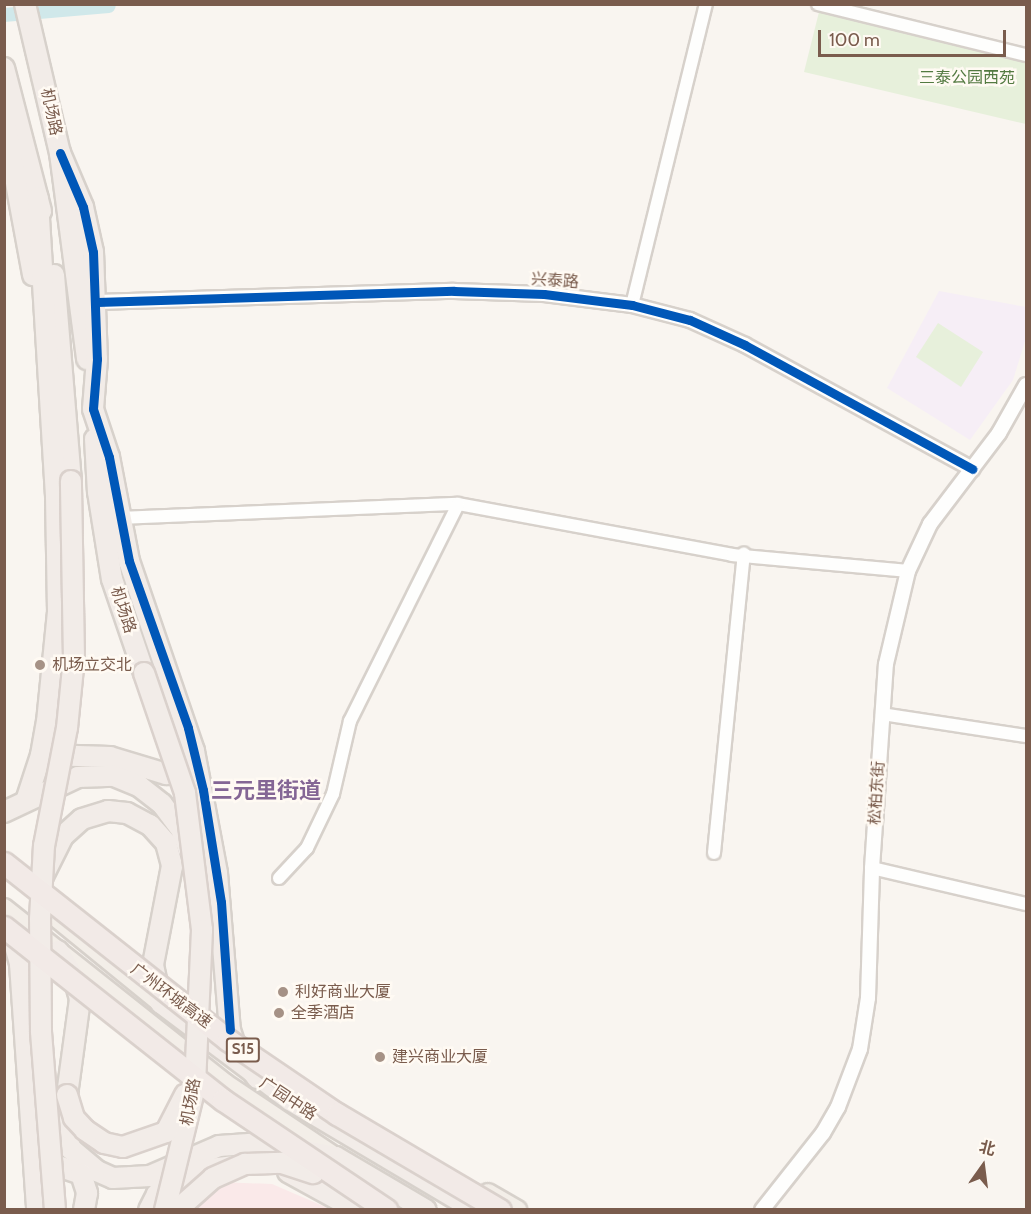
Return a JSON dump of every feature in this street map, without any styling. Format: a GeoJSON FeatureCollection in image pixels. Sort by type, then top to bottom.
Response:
{"type":"FeatureCollection","features":[{"type":"Feature","properties":{"kind":"highway","name":"机场路"},"geometry":{"type":"LineString","coordinates":[[25,4],[60,153],[93,409],[106,551],[120,606],[182,782],[197,878],[202,952],[199,1051],[193,1103],[165,1209]]}},
{"type":"Feature","properties":{"kind":"highway","name":"机场路"},"geometry":{"type":"LineString","coordinates":[[4,68],[38,198],[60,315],[70,481],[74,658],[41,878],[43,1058],[56,1209]]}},
{"type":"Feature","properties":{"kind":"highway"},"geometry":{"type":"LineString","coordinates":[[4,118],[27,249],[45,315]]}},
{"type":"Feature","properties":{"kind":"highway"},"geometry":{"type":"LineString","coordinates":[[60,153],[89,230],[97,303],[93,409],[109,457],[119,518],[132,571],[188,728],[199,772],[219,883],[230,1030],[237,1051],[257,1078]]}},
{"type":"Feature","properties":{"kind":"highway"},"geometry":{"type":"LineString","coordinates":[[26,801],[41,755],[53,684],[58,611],[38,198]]}},
{"type":"Feature","properties":{"kind":"highway"},"geometry":{"type":"LineString","coordinates":[[41,755],[110,757],[177,776],[199,772]]}},
{"type":"Feature","properties":{"kind":"highway"},"geometry":{"type":"LineString","coordinates":[[4,812],[78,777],[103,774],[122,778],[155,798],[182,831],[197,878]]}},
{"type":"Feature","properties":{"kind":"highway"},"geometry":{"type":"LineString","coordinates":[[41,878],[70,827],[92,814],[128,813],[150,825],[166,843],[172,866],[153,965],[161,1004]]}},
{"type":"Feature","properties":{"kind":"highway","name":"广州环城高速"},"geometry":{"type":"LineString","coordinates":[[4,863],[228,1040],[338,1114],[500,1209]]}},
{"type":"Feature","properties":{"kind":"highway"},"geometry":{"type":"LineString","coordinates":[[4,928],[196,1080],[387,1209]]}},
{"type":"Feature","properties":{"kind":"highway"},"geometry":{"type":"LineString","coordinates":[[10,941],[20,964],[37,1209]]}},
{"type":"Feature","properties":{"kind":"highway"},"geometry":{"type":"LineString","coordinates":[[58,951],[74,978],[80,999],[67,1095],[74,1118],[85,1130],[104,1143],[123,1147],[139,1144],[171,1126],[199,1051]]}},
{"type":"Feature","properties":{"kind":"highway","name":"广园中路"},"geometry":{"type":"LineString","coordinates":[[161,1004],[257,1078],[398,1167],[475,1209]]}},
{"type":"Feature","properties":{"kind":"highway"},"geometry":{"type":"LineString","coordinates":[[43,1058],[55,1112],[71,1149],[105,1175],[137,1179],[230,1144],[280,1145],[336,1157]]}},
{"type":"Feature","properties":{"kind":"highway","name":"广园中路"},"geometry":{"type":"LineString","coordinates":[[336,1157],[426,1209]]}},
{"type":"Feature","properties":{"kind":"highway"},"geometry":{"type":"LineString","coordinates":[[177,1209],[213,1178],[245,1164],[282,1163],[313,1173],[373,1209]]}},
{"type":"Feature","properties":{"kind":"highway"},"geometry":{"type":"LineString","coordinates":[[149,1209],[157,1194],[176,1181],[202,1170],[237,1165],[288,1172],[357,1209]]}},
{"type":"Feature","properties":{"kind":"highway"},"geometry":{"type":"LineString","coordinates":[[36,1174],[58,1166],[81,1174],[87,1192],[84,1209]]}},
{"type":"Feature","properties":{"kind":"main road","name":"广园中路"},"geometry":{"type":"LineString","coordinates":[[4,875],[161,1004]]}},
{"type":"Feature","properties":{"kind":"main road","name":"广园中路"},"geometry":{"type":"LineString","coordinates":[[4,908],[226,1084],[336,1157]]}},
{"type":"Feature","properties":{"kind":"main road"},"geometry":{"type":"LineString","coordinates":[[4,928],[10,941]]}},
{"type":"Feature","properties":{"kind":"main road"},"geometry":{"type":"LineString","coordinates":[[230,1030],[336,1103],[518,1209]]}},
{"type":"Feature","properties":{"kind":"main road"},"geometry":{"type":"LineString","coordinates":[[398,1167],[440,1165]]}},
{"type":"Feature","properties":{"kind":"street"},"geometry":{"type":"LineString","coordinates":[[632,305],[706,4]]}},
{"type":"Feature","properties":{"kind":"street"},"geometry":{"type":"LineString","coordinates":[[818,4],[1026,55]]}},
{"type":"Feature","properties":{"kind":"street","name":"兴泰路"},"geometry":{"type":"LineString","coordinates":[[97,303],[454,291],[544,294],[632,305],[690,320],[734,340],[972,469]]}},
{"type":"Feature","properties":{"kind":"street","name":"松柏东街"},"geometry":{"type":"LineString","coordinates":[[762,1209],[823,1133],[852,1074],[865,1024],[882,714],[891,633],[908,571],[930,524],[999,433],[1026,385]]}},
{"type":"Feature","properties":{"kind":"street"},"geometry":{"type":"LineString","coordinates":[[279,878],[307,848],[333,794],[350,721],[458,504]]}},
{"type":"Feature","properties":{"kind":"street"},"geometry":{"type":"LineString","coordinates":[[119,518],[458,504],[744,554],[908,571]]}},
{"type":"Feature","properties":{"kind":"street"},"geometry":{"type":"LineString","coordinates":[[714,854],[744,554]]}},
{"type":"Feature","properties":{"kind":"street"},"geometry":{"type":"LineString","coordinates":[[882,714],[1026,736]]}},
{"type":"Feature","properties":{"kind":"street"},"geometry":{"type":"LineString","coordinates":[[872,868],[1026,904]]}},
{"type":"Feature","properties":{"kind":"shaded area"},"geometry":{"type":"Polygon","coordinates":[[[939,291],[1026,307],[1026,338],[1013,380],[970,440],[887,388],[939,291]]]}},
{"type":"Feature","properties":{"kind":"shaded area"},"geometry":{"type":"Polygon","coordinates":[[[218,1182],[272,1184],[330,1209],[192,1210],[218,1182]]]}},
{"type":"Feature","properties":{"kind":"green space","name":"三泰公园西苑"},"geometry":{"type":"Polygon","coordinates":[[[819,12],[1026,60],[1026,124],[804,72],[819,12]]]}},
{"type":"Feature","properties":{"kind":"green space"},"geometry":{"type":"Polygon","coordinates":[[[938,323],[983,352],[961,387],[916,357],[938,323]]]}},
{"type":"Feature","properties":{"kind":"waterway"},"geometry":{"type":"LineString","coordinates":[[4,15],[109,6]]}},
{"type":"Feature","properties":{"kind":"cycle path"},"geometry":{"type":"LineString","coordinates":[[60,153],[83,207],[93,252],[97,359],[93,409],[109,457],[129,561],[188,728],[203,790],[221,902],[230,1030]]}},
{"type":"Feature","properties":{"kind":"cycle path"},"geometry":{"type":"LineString","coordinates":[[97,302],[454,291],[544,294],[632,305],[690,320],[745,345],[972,469]]}},
{"type":"Feature","properties":{"kind":"place","name":"机场立交北"},"geometry":{"type":"Point","coordinates":[40,665]}},
{"type":"Feature","properties":{"kind":"place","name":"利好商业大厦"},"geometry":{"type":"Point","coordinates":[283,992]}},
{"type":"Feature","properties":{"kind":"place","name":"全季酒店"},"geometry":{"type":"Point","coordinates":[279,1013]}},
{"type":"Feature","properties":{"kind":"place","name":"建兴商业大厦"},"geometry":{"type":"Point","coordinates":[380,1057]}},
{"type":"Feature","properties":{"kind":"district","name":"三元里街道"},"geometry":{"type":"Point","coordinates":[266,791]}}]}
